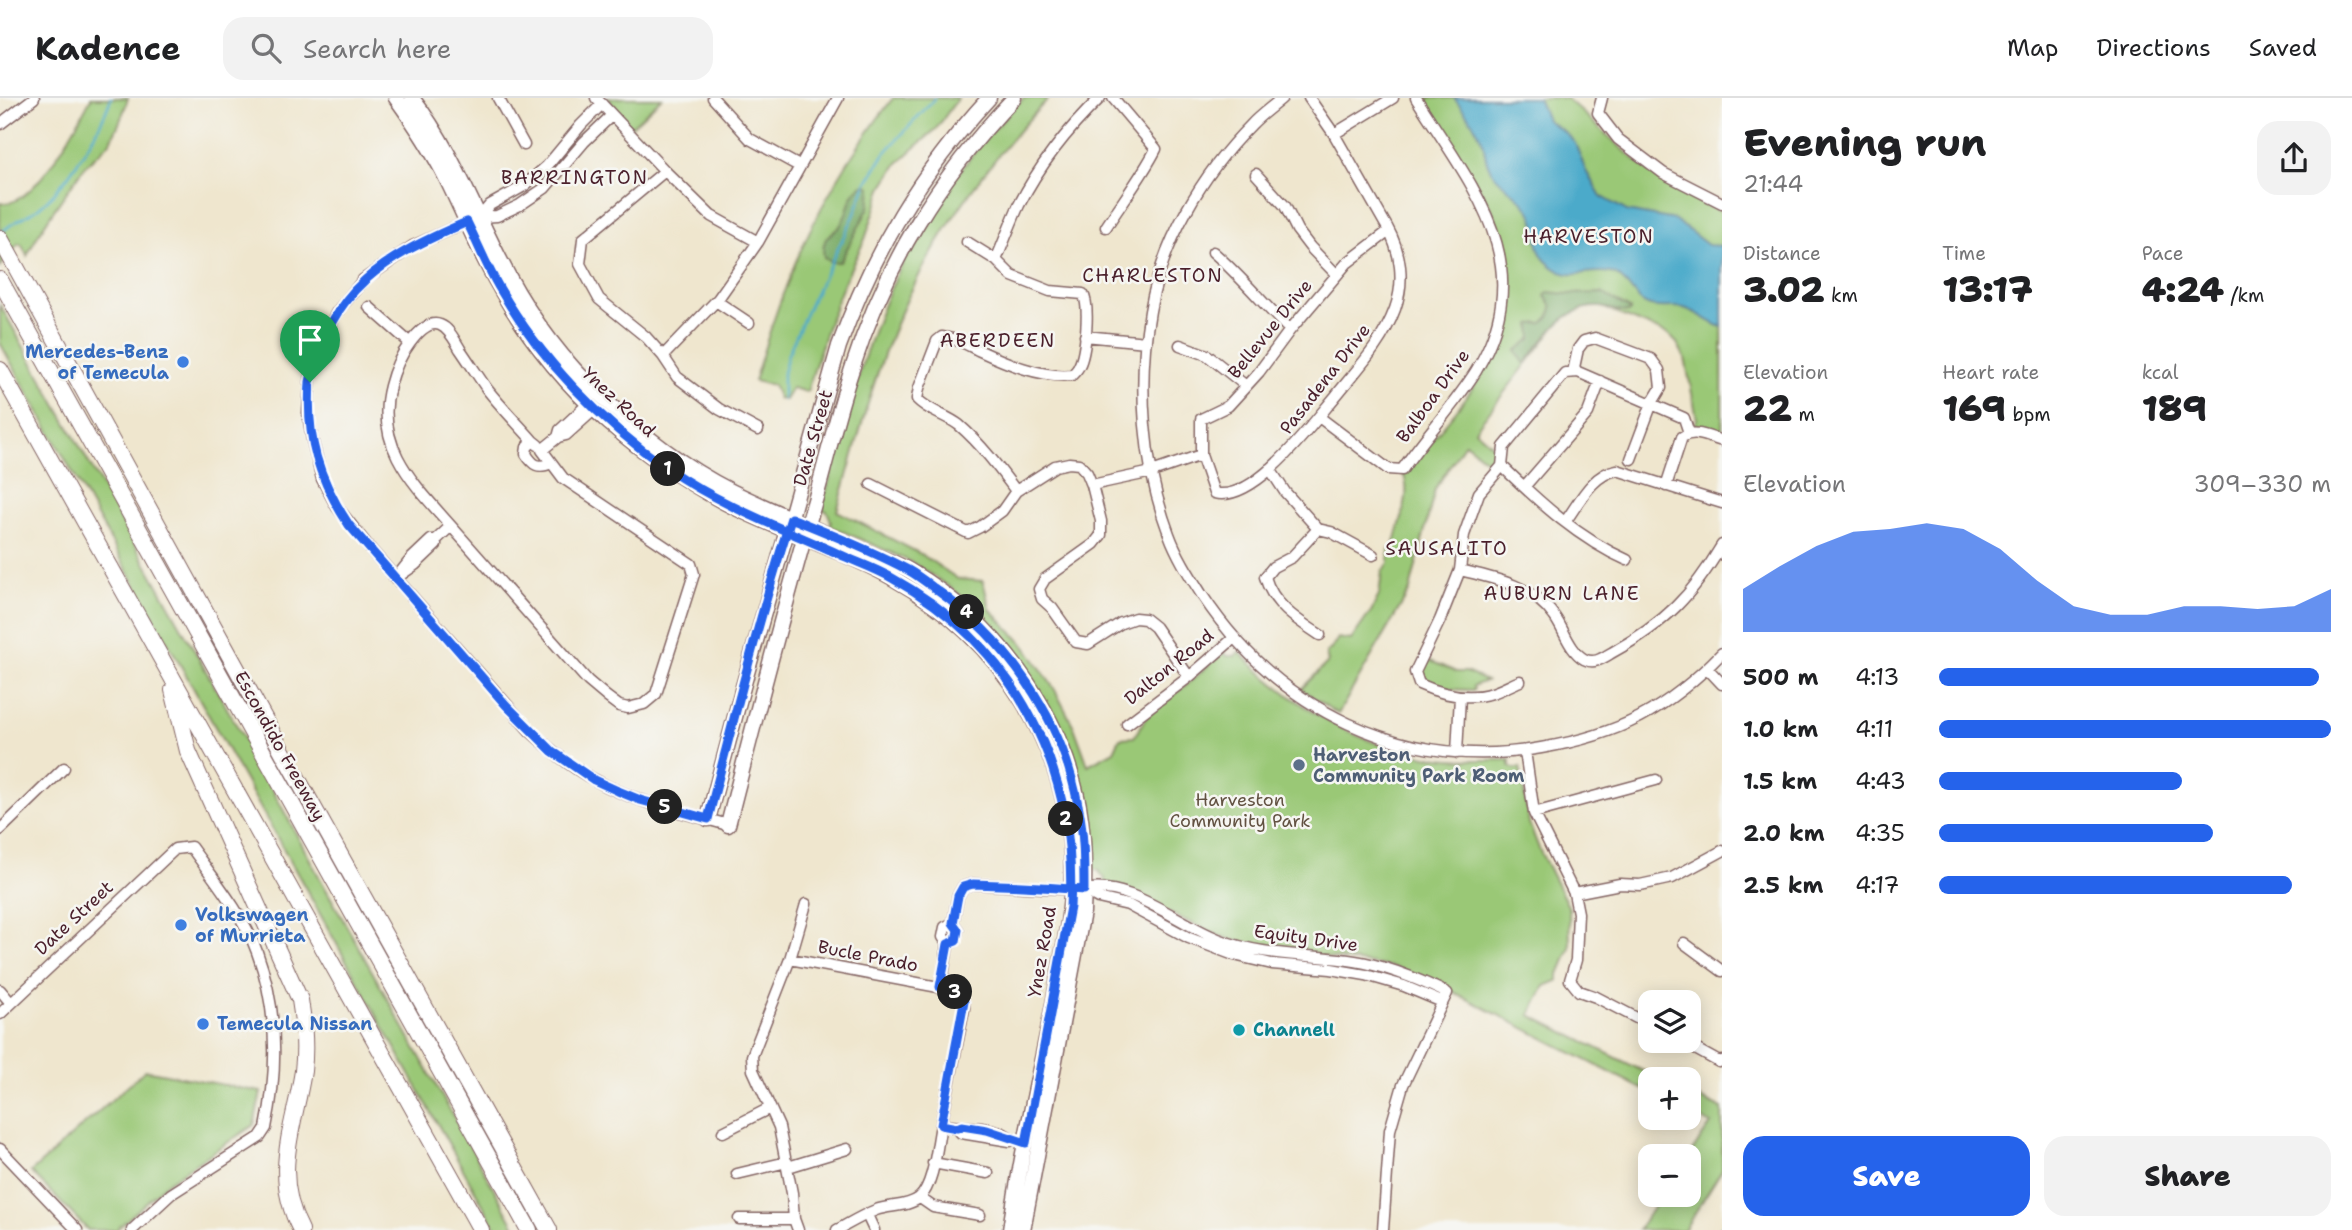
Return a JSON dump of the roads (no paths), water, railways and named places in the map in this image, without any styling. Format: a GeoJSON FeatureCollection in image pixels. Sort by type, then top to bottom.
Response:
{"type":"FeatureCollection","features":[{"type":"Feature","properties":{"kind":"highway"},"geometry":{"type":"LineString","coordinates":[[0,238],[549,1230]]}},
{"type":"Feature","properties":{"kind":"highway","name":"Escondido Freeway"},"geometry":{"type":"LineString","coordinates":[[0,280],[529,1230]]}},
{"type":"Feature","properties":{"kind":"highway"},"geometry":{"type":"LineString","coordinates":[[0,370],[481,1230]]}},
{"type":"Feature","properties":{"kind":"highway"},"geometry":{"type":"LineString","coordinates":[[168,671],[188,751],[300,1000],[304,1029],[303,1070],[285,1174],[292,1213],[301,1230]]}},
{"type":"Feature","properties":{"kind":"main road","name":"Ynez Road"},"geometry":{"type":"LineString","coordinates":[[396,98],[427,143],[531,313],[559,351],[590,386],[669,453],[789,524]]}},
{"type":"Feature","properties":{"kind":"main road","name":"Ynez Road"},"geometry":{"type":"LineString","coordinates":[[412,98],[454,163],[500,288],[546,355],[607,421],[670,470],[724,502],[806,531],[930,601],[965,629],[1026,705],[1048,751],[1063,799],[1072,873],[1083,912],[1023,1230]]}},
{"type":"Feature","properties":{"kind":"main road","name":"Date Street"},"geometry":{"type":"LineString","coordinates":[[708,819],[839,346],[873,263],[906,205],[942,151],[989,98]]}},
{"type":"Feature","properties":{"kind":"main road","name":"Date Street"},"geometry":{"type":"LineString","coordinates":[[728,825],[775,640],[852,369],[888,275],[938,188],[962,155],[1014,98]]}},
{"type":"Feature","properties":{"kind":"main road"},"geometry":{"type":"LineString","coordinates":[[592,406],[602,404],[637,436],[650,438]]}},
{"type":"Feature","properties":{"kind":"main road","name":"Ynez Road"},"geometry":{"type":"LineString","coordinates":[[1010,1230],[1019,1142],[1078,889]]}},
{"type":"Feature","properties":{"kind":"main road"},"geometry":{"type":"LineString","coordinates":[[1019,1142],[1033,1149],[1028,1180],[1031,1187]]}},
{"type":"Feature","properties":{"kind":"street"},"geometry":{"type":"LineString","coordinates":[[0,124],[34,98]]}},
{"type":"Feature","properties":{"kind":"street"},"geometry":{"type":"LineString","coordinates":[[498,98],[524,145]]}},
{"type":"Feature","properties":{"kind":"street"},"geometry":{"type":"LineString","coordinates":[[713,98],[750,139],[799,166]]}},
{"type":"Feature","properties":{"kind":"street"},"geometry":{"type":"LineString","coordinates":[[663,356],[716,301],[758,242],[838,98]]}},
{"type":"Feature","properties":{"kind":"street"},"geometry":{"type":"LineString","coordinates":[[996,260],[1018,207],[1043,164],[1070,128],[1100,98]]}},
{"type":"Feature","properties":{"kind":"street"},"geometry":{"type":"LineString","coordinates":[[1106,227],[1156,149],[1113,98]]}},
{"type":"Feature","properties":{"kind":"street"},"geometry":{"type":"LineString","coordinates":[[1282,98],[1252,123],[1221,158],[1199,190],[1181,224],[1158,280],[1150,310],[1146,342],[1145,419],[1152,472],[1169,536],[1181,561],[1213,612],[1234,638],[1288,688],[1339,721],[1408,746],[1457,753],[1525,751],[1600,735],[1636,721],[1665,702],[1696,680],[1722,653]]}},
{"type":"Feature","properties":{"kind":"street","name":"Pasadena Drive"},"geometry":{"type":"LineString","coordinates":[[1201,455],[1214,493],[1223,495],[1234,493],[1270,469],[1293,448],[1369,358],[1384,334],[1395,307],[1401,270],[1395,242],[1334,134],[1310,98]]}},
{"type":"Feature","properties":{"kind":"street"},"geometry":{"type":"LineString","coordinates":[[1334,134],[1393,98]]}},
{"type":"Feature","properties":{"kind":"street","name":"Balboa Drive"},"geometry":{"type":"LineString","coordinates":[[1319,417],[1388,469],[1402,470],[1476,371],[1494,333],[1503,290],[1500,251],[1495,233],[1483,204],[1416,98]]}},
{"type":"Feature","properties":{"kind":"street"},"geometry":{"type":"LineString","coordinates":[[1602,98],[1598,113],[1618,139],[1663,173],[1722,203]]}},
{"type":"Feature","properties":{"kind":"street"},"geometry":{"type":"LineString","coordinates":[[474,220],[490,205],[524,186],[547,166],[600,101],[665,171],[711,215],[758,242]]}},
{"type":"Feature","properties":{"kind":"street"},"geometry":{"type":"LineString","coordinates":[[612,115],[584,142],[545,188],[520,205],[497,216],[474,220],[413,246],[363,280],[337,312],[315,356],[310,382],[309,425],[323,480],[349,525],[514,713],[552,751],[594,780],[618,791],[640,800],[728,825]]}},
{"type":"Feature","properties":{"kind":"street"},"geometry":{"type":"LineString","coordinates":[[665,171],[583,239],[580,264],[599,299],[646,337],[677,377],[719,409],[758,430]]}},
{"type":"Feature","properties":{"kind":"street"},"geometry":{"type":"LineString","coordinates":[[1256,174],[1285,206],[1310,247],[1337,275]]}},
{"type":"Feature","properties":{"kind":"street","name":"Bellevue Drive"},"geometry":{"type":"LineString","coordinates":[[1201,455],[1201,419],[1227,406],[1247,386],[1337,275],[1366,247],[1389,231]]}},
{"type":"Feature","properties":{"kind":"street"},"geometry":{"type":"LineString","coordinates":[[967,242],[996,260],[1012,276],[1050,291],[1083,294],[1087,300],[1080,365],[1072,375],[1058,376],[1040,372],[1006,361],[959,339],[942,337],[937,341],[919,388],[917,399],[957,423],[974,439],[1016,491]]}},
{"type":"Feature","properties":{"kind":"street"},"geometry":{"type":"LineString","coordinates":[[1213,251],[1290,330]]}},
{"type":"Feature","properties":{"kind":"street"},"geometry":{"type":"LineString","coordinates":[[716,301],[749,323]]}},
{"type":"Feature","properties":{"kind":"street"},"geometry":{"type":"LineString","coordinates":[[369,307],[410,343]]}},
{"type":"Feature","properties":{"kind":"street"},"geometry":{"type":"LineString","coordinates":[[441,325],[488,390],[542,450],[563,478],[694,568],[656,694],[651,700],[636,707],[619,706],[587,681],[421,492],[390,445],[386,423],[386,402],[393,373],[401,354],[410,343],[425,327],[441,325]]}},
{"type":"Feature","properties":{"kind":"street"},"geometry":{"type":"LineString","coordinates":[[1085,336],[1146,342]]}},
{"type":"Feature","properties":{"kind":"street"},"geometry":{"type":"LineString","coordinates":[[1573,372],[1578,349],[1584,341],[1595,338],[1651,359],[1659,370],[1661,388],[1652,403],[1631,459]]}},
{"type":"Feature","properties":{"kind":"street"},"geometry":{"type":"LineString","coordinates":[[1180,345],[1208,355],[1247,386]]}},
{"type":"Feature","properties":{"kind":"street"},"geometry":{"type":"LineString","coordinates":[[1520,681],[1491,694],[1460,696],[1419,684],[1415,672],[1445,610],[1460,570],[1464,535],[1475,503],[1479,493],[1502,466],[1504,447],[1565,373],[1573,372],[1684,418],[1689,433]]}},
{"type":"Feature","properties":{"kind":"street"},"geometry":{"type":"LineString","coordinates":[[1524,487],[1588,412],[1600,381]]}},
{"type":"Feature","properties":{"kind":"street"},"geometry":{"type":"LineString","coordinates":[[542,450],[558,437],[560,430],[592,406]]}},
{"type":"Feature","properties":{"kind":"street"},"geometry":{"type":"LineString","coordinates":[[1666,485],[1682,437],[1689,433],[1722,442]]}},
{"type":"Feature","properties":{"kind":"street"},"geometry":{"type":"LineString","coordinates":[[533,441],[527,447],[528,458],[536,466],[542,467],[551,463]]}},
{"type":"Feature","properties":{"kind":"street"},"geometry":{"type":"LineString","coordinates":[[1092,485],[1152,472],[1201,455]]}},
{"type":"Feature","properties":{"kind":"street"},"geometry":{"type":"LineString","coordinates":[[871,484],[968,533],[1002,511],[1016,491],[1055,466],[1079,464],[1092,485],[1101,521],[1101,535],[1094,544],[1045,579],[1040,589],[1042,599],[1052,608],[1076,642],[1088,644],[1121,623],[1135,618],[1145,619],[1155,627],[1189,677]]}},
{"type":"Feature","properties":{"kind":"street"},"geometry":{"type":"LineString","coordinates":[[1502,466],[1565,522],[1606,551],[1627,560]]}},
{"type":"Feature","properties":{"kind":"street"},"geometry":{"type":"LineString","coordinates":[[1270,469],[1285,492],[1318,529],[1331,532],[1373,555]]}},
{"type":"Feature","properties":{"kind":"street"},"geometry":{"type":"LineString","coordinates":[[1565,522],[1595,480],[1606,471],[1617,470],[1722,503]]}},
{"type":"Feature","properties":{"kind":"street"},"geometry":{"type":"LineString","coordinates":[[395,579],[431,540],[436,540],[451,526]]}},
{"type":"Feature","properties":{"kind":"street"},"geometry":{"type":"LineString","coordinates":[[1318,529],[1292,557],[1273,567],[1265,577],[1269,591],[1283,608],[1320,635]]}},
{"type":"Feature","properties":{"kind":"street"},"geometry":{"type":"LineString","coordinates":[[1460,570],[1502,580],[1538,600],[1555,616],[1574,650],[1591,662],[1633,643],[1662,620],[1693,590],[1722,545]]}},
{"type":"Feature","properties":{"kind":"street","name":"Dalton Road"},"geometry":{"type":"LineString","coordinates":[[1127,724],[1189,677],[1234,638]]}},
{"type":"Feature","properties":{"kind":"street"},"geometry":{"type":"LineString","coordinates":[[1707,668],[1722,684]]}},
{"type":"Feature","properties":{"kind":"street"},"geometry":{"type":"LineString","coordinates":[[1457,753],[1460,696]]}},
{"type":"Feature","properties":{"kind":"street"},"geometry":{"type":"LineString","coordinates":[[1525,751],[1534,813],[1542,834],[1574,894],[1578,913],[1579,937],[1570,980],[1579,991],[1638,1019]]}},
{"type":"Feature","properties":{"kind":"street"},"geometry":{"type":"LineString","coordinates":[[0,830],[64,768]]}},
{"type":"Feature","properties":{"kind":"street"},"geometry":{"type":"LineString","coordinates":[[1534,813],[1657,780]]}},
{"type":"Feature","properties":{"kind":"street","name":"Date Street"},"geometry":{"type":"LineString","coordinates":[[0,1014],[175,849],[191,847],[225,894],[256,950],[272,1002],[272,1085],[266,1128],[260,1137],[171,1194],[132,1230]]}},
{"type":"Feature","properties":{"kind":"street"},"geometry":{"type":"LineString","coordinates":[[1574,894],[1620,884],[1640,885],[1672,878],[1721,855]]}},
{"type":"Feature","properties":{"kind":"street","name":"Bucle Prado"},"geometry":{"type":"LineString","coordinates":[[790,959],[940,987],[948,944],[956,941],[958,930],[953,923],[958,896],[963,887],[973,884],[1078,889]]}},
{"type":"Feature","properties":{"kind":"street","name":"Equity Drive"},"geometry":{"type":"LineString","coordinates":[[1078,889],[1098,887],[1133,896],[1202,932],[1235,945],[1292,956],[1356,961],[1383,968],[1445,997],[1403,1085],[1390,1130],[1383,1230]]}},
{"type":"Feature","properties":{"kind":"street","name":"Bucle Prado"},"geometry":{"type":"LineString","coordinates":[[796,1225],[779,1127],[753,1070],[752,1056],[790,959],[806,904]]}},
{"type":"Feature","properties":{"kind":"street"},"geometry":{"type":"LineString","coordinates":[[1684,943],[1713,967],[1722,971]]}},
{"type":"Feature","properties":{"kind":"street"},"geometry":{"type":"LineString","coordinates":[[837,1230],[867,1215],[920,1198],[926,1189],[964,1002],[960,995],[940,987]]}},
{"type":"Feature","properties":{"kind":"street"},"geometry":{"type":"LineString","coordinates":[[0,990],[11,1003]]}},
{"type":"Feature","properties":{"kind":"street"},"geometry":{"type":"LineString","coordinates":[[1701,1052],[1722,1061]]}},
{"type":"Feature","properties":{"kind":"street"},"geometry":{"type":"LineString","coordinates":[[723,1132],[770,1108]]}},
{"type":"Feature","properties":{"kind":"street"},"geometry":{"type":"LineString","coordinates":[[941,1125],[957,1128],[961,1133],[970,1131],[1007,1142],[1019,1142]]}},
{"type":"Feature","properties":{"kind":"street"},"geometry":{"type":"LineString","coordinates":[[0,1149],[77,1230]]}},
{"type":"Feature","properties":{"kind":"street"},"geometry":{"type":"LineString","coordinates":[[737,1174],[787,1165],[847,1149]]}},
{"type":"Feature","properties":{"kind":"street"},"geometry":{"type":"LineString","coordinates":[[933,1163],[988,1173]]}},
{"type":"Feature","properties":{"kind":"street"},"geometry":{"type":"LineString","coordinates":[[920,1198],[933,1207],[980,1215]]}},
{"type":"Feature","properties":{"kind":"street"},"geometry":{"type":"LineString","coordinates":[[867,1215],[874,1230]]}},
{"type":"Feature","properties":{"kind":"street"},"geometry":{"type":"LineString","coordinates":[[739,1219],[796,1225]]}},
{"type":"Feature","properties":{"kind":"water"},"geometry":{"type":"Polygon","coordinates":[[[1454,98],[1538,98],[1547,120],[1575,143],[1586,171],[1601,196],[1627,211],[1675,220],[1708,245],[1722,246],[1722,327],[1684,308],[1647,305],[1638,299],[1624,281],[1611,273],[1563,273],[1546,261],[1537,243],[1535,223],[1530,211],[1490,169],[1480,137],[1454,98]]]}},
{"type":"Feature","properties":{"kind":"waterway"},"geometry":{"type":"LineString","coordinates":[[1,233],[37,209],[59,187],[90,142],[111,98]]}},
{"type":"Feature","properties":{"kind":"waterway"},"geometry":{"type":"LineString","coordinates":[[783,400],[783,373],[788,354],[854,216],[866,184],[885,153],[935,98]]}},
{"type":"Feature","properties":{"kind":"waterway"},"geometry":{"type":"LineString","coordinates":[[1719,1230],[1722,1226]]}},
{"type":"Feature","properties":{"kind":"place","name":"Mercedes-Benz of Temecula"},"geometry":{"type":"Point","coordinates":[183,362]}},
{"type":"Feature","properties":{"kind":"place","name":"Harveston Community Park Room"},"geometry":{"type":"Point","coordinates":[1299,765]}},
{"type":"Feature","properties":{"kind":"place","name":"Volkswagen of Murrieta"},"geometry":{"type":"Point","coordinates":[181,925]}},
{"type":"Feature","properties":{"kind":"place","name":"Temecula Nissan"},"geometry":{"type":"Point","coordinates":[203,1024]}},
{"type":"Feature","properties":{"kind":"place","name":"Channell"},"geometry":{"type":"Point","coordinates":[1239,1030]}},
{"type":"Feature","properties":{"kind":"district","name":"BARRINGTON"},"geometry":{"type":"Point","coordinates":[575,177]}},
{"type":"Feature","properties":{"kind":"district","name":"HARVESTON"},"geometry":{"type":"Point","coordinates":[1589,236]}},
{"type":"Feature","properties":{"kind":"district","name":"CHARLESTON"},"geometry":{"type":"Point","coordinates":[1153,275]}},
{"type":"Feature","properties":{"kind":"district","name":"ABERDEEN"},"geometry":{"type":"Point","coordinates":[998,340]}},
{"type":"Feature","properties":{"kind":"district","name":"SAUSALITO"},"geometry":{"type":"Point","coordinates":[1447,548]}},
{"type":"Feature","properties":{"kind":"district","name":"AUBURN LANE"},"geometry":{"type":"Point","coordinates":[1562,593]}},
{"type":"Feature","properties":{"kind":"park label","name":"Harveston Community Park"},"geometry":{"type":"Point","coordinates":[1240,810]}}]}
